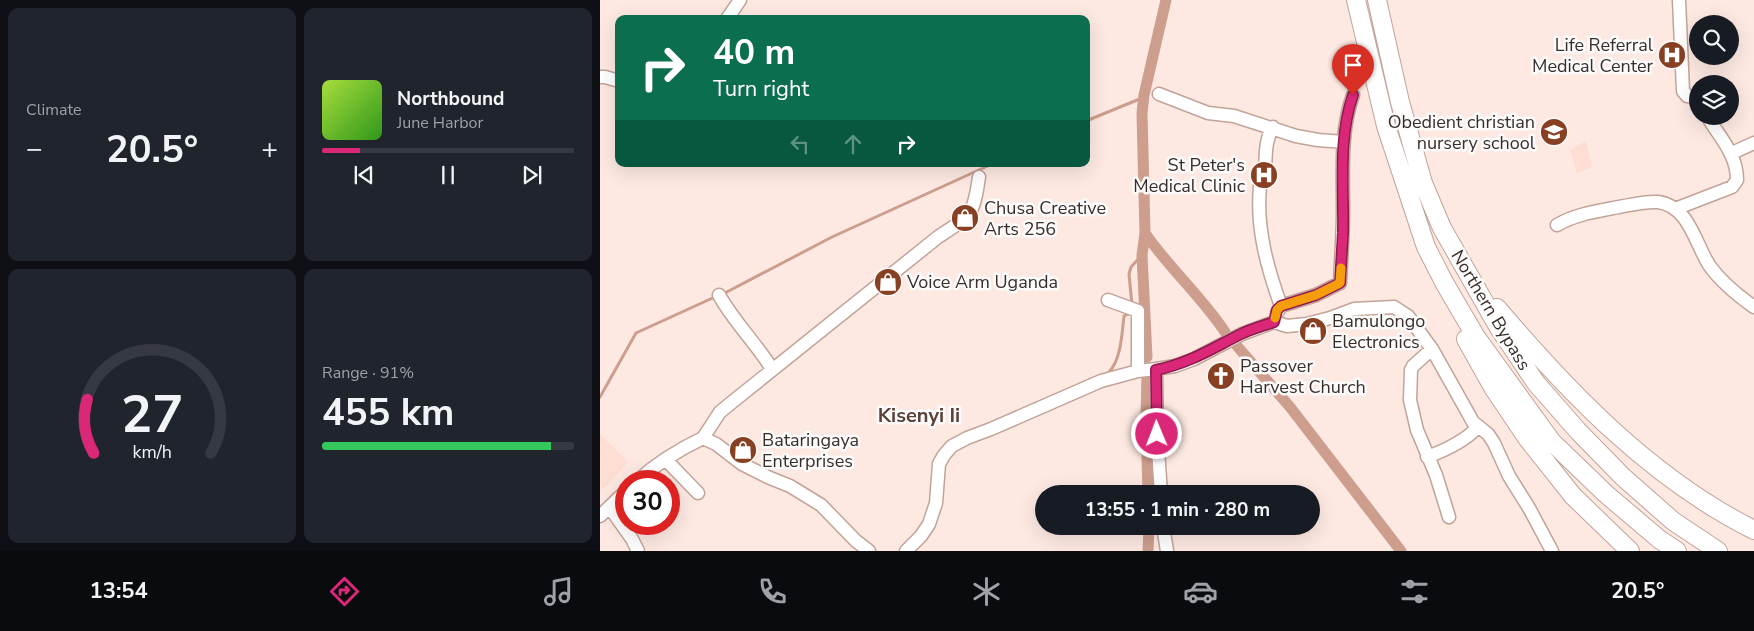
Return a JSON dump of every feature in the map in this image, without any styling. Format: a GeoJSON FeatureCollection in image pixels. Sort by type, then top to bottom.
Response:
{"type":"FeatureCollection","features":[{"type":"Feature","properties":{"kind":"highway","name":"Northern Bypass"},"geometry":{"type":"LineString","coordinates":[[1356,0],[1386,126],[1426,247],[1445,284],[1476,337],[1552,442],[1606,494],[1659,539],[1677,551]]}},
{"type":"Feature","properties":{"kind":"highway","name":"Northern Bypass"},"geometry":{"type":"LineString","coordinates":[[1377,0],[1400,102],[1423,183],[1442,228],[1499,328],[1536,383],[1578,432],[1623,477],[1673,521],[1718,551]]}},
{"type":"Feature","properties":{"kind":"highway"},"geometry":{"type":"LineString","coordinates":[[1466,272],[1535,353],[1614,432],[1671,479],[1729,518],[1754,530]]}},
{"type":"Feature","properties":{"kind":"highway"},"geometry":{"type":"LineString","coordinates":[[1445,284],[1452,314],[1494,389],[1527,438],[1573,496],[1630,551]]}},
{"type":"Feature","properties":{"kind":"street"},"geometry":{"type":"LineString","coordinates":[[730,15],[740,0]]}},
{"type":"Feature","properties":{"kind":"street"},"geometry":{"type":"LineString","coordinates":[[1680,0],[1683,91],[1689,96]]}},
{"type":"Feature","properties":{"kind":"street"},"geometry":{"type":"LineString","coordinates":[[600,77],[615,80]]}},
{"type":"Feature","properties":{"kind":"street"},"geometry":{"type":"LineString","coordinates":[[1159,94],[1208,113],[1234,116],[1296,136],[1344,142]]}},
{"type":"Feature","properties":{"kind":"street"},"geometry":{"type":"LineString","coordinates":[[1274,322],[1277,310],[1281,306],[1316,295],[1340,283],[1343,234],[1344,142],[1346,114],[1353,95]]}},
{"type":"Feature","properties":{"kind":"street"},"geometry":{"type":"LineString","coordinates":[[1675,209],[1735,184],[1737,173],[1732,153],[1712,125]]}},
{"type":"Feature","properties":{"kind":"street"},"geometry":{"type":"LineString","coordinates":[[1272,127],[1266,147],[1265,171],[1260,183],[1259,203],[1264,252],[1270,277],[1281,306]]}},
{"type":"Feature","properties":{"kind":"street"},"geometry":{"type":"LineString","coordinates":[[1732,153],[1754,143]]}},
{"type":"Feature","properties":{"kind":"street"},"geometry":{"type":"LineString","coordinates":[[652,470],[703,438],[720,412],[938,237],[968,218],[975,203],[979,177]]}},
{"type":"Feature","properties":{"kind":"street"},"geometry":{"type":"LineString","coordinates":[[1557,225],[1571,217],[1639,204],[1657,202],[1665,204],[1675,209],[1686,221],[1703,255],[1716,275],[1723,283],[1754,307]]}},
{"type":"Feature","properties":{"kind":"street"},"geometry":{"type":"LineString","coordinates":[[719,295],[727,310],[761,350],[772,369]]}},
{"type":"Feature","properties":{"kind":"street"},"geometry":{"type":"LineString","coordinates":[[1108,300],[1132,309],[1138,371]]}},
{"type":"Feature","properties":{"kind":"street"},"geometry":{"type":"LineString","coordinates":[[913,549],[929,524],[936,503],[939,464],[952,446],[967,438],[1101,381],[1138,371],[1176,366],[1194,359],[1242,334],[1274,322],[1287,326],[1307,324],[1354,309],[1394,307],[1408,316],[1432,349],[1473,422],[1502,459],[1509,476],[1552,551]]}},
{"type":"Feature","properties":{"kind":"street"},"geometry":{"type":"LineString","coordinates":[[1432,349],[1413,366],[1410,379],[1410,400],[1414,417],[1449,516]]}},
{"type":"Feature","properties":{"kind":"street"},"geometry":{"type":"LineString","coordinates":[[1156,370],[1160,485]]}},
{"type":"Feature","properties":{"kind":"street"},"geometry":{"type":"LineString","coordinates":[[1428,457],[1442,452],[1480,431]]}},
{"type":"Feature","properties":{"kind":"street"},"geometry":{"type":"LineString","coordinates":[[703,438],[716,444],[742,464],[790,486],[821,505],[856,541],[869,551]]}},
{"type":"Feature","properties":{"kind":"street"},"geometry":{"type":"LineString","coordinates":[[666,460],[698,493]]}},
{"type":"Feature","properties":{"kind":"street"},"geometry":{"type":"LineString","coordinates":[[615,502],[605,512],[632,539],[638,551]]}},
{"type":"Feature","properties":{"kind":"street"},"geometry":{"type":"LineString","coordinates":[[1164,535],[1167,551]]}},
{"type":"Feature","properties":{"kind":"shaded area"},"geometry":{"type":"Polygon","coordinates":[[[1586,141],[1592,167],[1577,173],[1570,150],[1586,141]]]}},
{"type":"Feature","properties":{"kind":"shaded area"},"geometry":{"type":"Polygon","coordinates":[[[600,434],[628,462],[621,470],[615,470],[615,477],[601,490],[600,434]]]}},
{"type":"Feature","properties":{"kind":"waterway"},"geometry":{"type":"LineString","coordinates":[[1147,357],[1142,255],[1145,233],[1142,113],[1144,95],[1166,0]]}},
{"type":"Feature","properties":{"kind":"waterway"},"geometry":{"type":"LineString","coordinates":[[1090,119],[1142,98],[1144,95]]}},
{"type":"Feature","properties":{"kind":"waterway"},"geometry":{"type":"LineString","coordinates":[[723,294],[832,237],[985,167]]}},
{"type":"Feature","properties":{"kind":"waterway"},"geometry":{"type":"LineString","coordinates":[[1145,233],[1206,306],[1225,332]]}},
{"type":"Feature","properties":{"kind":"waterway"},"geometry":{"type":"LineString","coordinates":[[1132,305],[1129,274],[1131,267],[1142,255]]}},
{"type":"Feature","properties":{"kind":"waterway"},"geometry":{"type":"LineString","coordinates":[[600,397],[636,333],[717,296]]}},
{"type":"Feature","properties":{"kind":"waterway"},"geometry":{"type":"LineString","coordinates":[[1109,372],[1116,361],[1122,338],[1124,316],[1130,313]]}},
{"type":"Feature","properties":{"kind":"waterway"},"geometry":{"type":"LineString","coordinates":[[1237,346],[1290,407],[1401,551]]}},
{"type":"Feature","properties":{"kind":"waterway"},"geometry":{"type":"LineString","coordinates":[[1147,374],[1148,485]]}},
{"type":"Feature","properties":{"kind":"waterway"},"geometry":{"type":"LineString","coordinates":[[1148,551],[1149,535]]}},
{"type":"Feature","properties":{"kind":"slow traffic"},"geometry":{"type":"LineString","coordinates":[[1275,318],[1277,310],[1281,306],[1316,295],[1340,283],[1341,268]]}},
{"type":"Feature","properties":{"kind":"place","name":"Life Referral Medical Center"},"geometry":{"type":"Point","coordinates":[1672,55]}},
{"type":"Feature","properties":{"kind":"place","name":"Obedient christian nursery school"},"geometry":{"type":"Point","coordinates":[1554,132]}},
{"type":"Feature","properties":{"kind":"place","name":"St Peter's Medical Clinic"},"geometry":{"type":"Point","coordinates":[1264,175]}},
{"type":"Feature","properties":{"kind":"place","name":"Chusa Creative Arts 256"},"geometry":{"type":"Point","coordinates":[965,218]}},
{"type":"Feature","properties":{"kind":"place","name":"Voice Arm Uganda"},"geometry":{"type":"Point","coordinates":[888,282]}},
{"type":"Feature","properties":{"kind":"place","name":"Bamulongo Electronics"},"geometry":{"type":"Point","coordinates":[1313,331]}},
{"type":"Feature","properties":{"kind":"place","name":"Passover Harvest Church"},"geometry":{"type":"Point","coordinates":[1221,376]}},
{"type":"Feature","properties":{"kind":"place","name":"Bataringaya Enterprises"},"geometry":{"type":"Point","coordinates":[743,450]}},
{"type":"Feature","properties":{"kind":"district","name":"Kisenyi Ii"},"geometry":{"type":"Point","coordinates":[919,415]}},
{"type":"Feature","properties":{"kind":"route"},"geometry":{"type":"LineString","coordinates":[[1157,434],[1156,370],[1176,366],[1194,359],[1242,334],[1274,322],[1277,310],[1281,306],[1316,295],[1340,283],[1346,114],[1353,95]]}}]}
